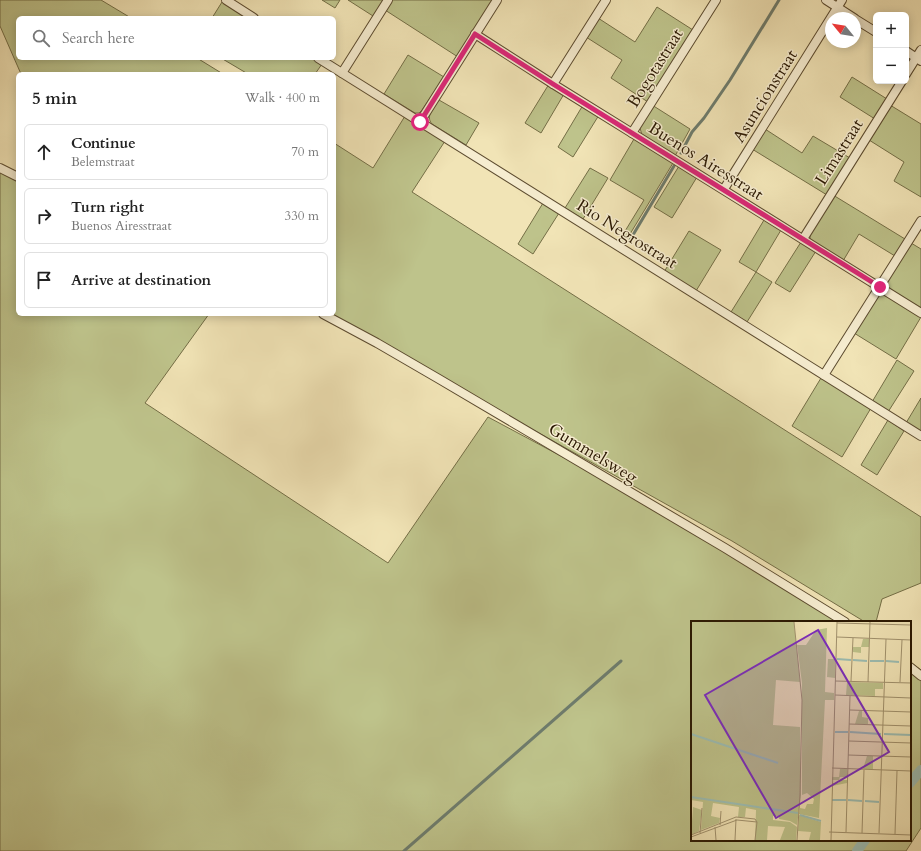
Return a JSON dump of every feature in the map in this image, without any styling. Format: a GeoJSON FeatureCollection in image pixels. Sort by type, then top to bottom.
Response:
{"type":"FeatureCollection","features":[{"type":"Feature","properties":{"kind":"street"},"geometry":{"type":"LineString","coordinates":[[226,0],[251,16]]}},
{"type":"Feature","properties":{"kind":"street"},"geometry":{"type":"LineString","coordinates":[[342,73],[388,0]]}},
{"type":"Feature","properties":{"kind":"street"},"geometry":{"type":"LineString","coordinates":[[420,122],[497,0]]}},
{"type":"Feature","properties":{"kind":"street"},"geometry":{"type":"LineString","coordinates":[[553,84],[606,0]]}},
{"type":"Feature","properties":{"kind":"street","name":"Bogotastraat"},"geometry":{"type":"LineString","coordinates":[[632,133],[716,0]]}},
{"type":"Feature","properties":{"kind":"street"},"geometry":{"type":"LineString","coordinates":[[826,0],[844,12]]}},
{"type":"Feature","properties":{"kind":"street","name":"Asuncionstraat"},"geometry":{"type":"LineString","coordinates":[[724,190],[842,0]]}},
{"type":"Feature","properties":{"kind":"street"},"geometry":{"type":"LineString","coordinates":[[861,22],[873,30]]}},
{"type":"Feature","properties":{"kind":"street","name":"Buenos Airesstraat"},"geometry":{"type":"LineString","coordinates":[[475,34],[921,313]]}},
{"type":"Feature","properties":{"kind":"street"},"geometry":{"type":"LineString","coordinates":[[909,71],[919,59],[921,50]]}},
{"type":"Feature","properties":{"kind":"street"},"geometry":{"type":"LineString","coordinates":[[909,53],[919,59]]}},
{"type":"Feature","properties":{"kind":"street","name":"Rio Negrostraat"},"geometry":{"type":"LineString","coordinates":[[321,60],[921,436]]}},
{"type":"Feature","properties":{"kind":"street","name":"Limastraat"},"geometry":{"type":"LineString","coordinates":[[802,239],[900,84]]}},
{"type":"Feature","properties":{"kind":"street"},"geometry":{"type":"LineString","coordinates":[[0,168],[16,176]]}},
{"type":"Feature","properties":{"kind":"street"},"geometry":{"type":"LineString","coordinates":[[824,375],[921,221]]}},
{"type":"Feature","properties":{"kind":"street","name":"Gummelsweg"},"geometry":{"type":"LineString","coordinates":[[327,316],[439,379],[724,548],[843,621]]}},
{"type":"Feature","properties":{"kind":"street"},"geometry":{"type":"LineString","coordinates":[[911,668],[921,676]]}},
{"type":"Feature","properties":{"kind":"green space"},"geometry":{"type":"Polygon","coordinates":[[[0,0],[101,0],[128,16],[16,16],[16,60],[200,60],[220,72],[20,72],[0,26],[0,0]]]}},
{"type":"Feature","properties":{"kind":"green space"},"geometry":{"type":"Polygon","coordinates":[[[322,0],[340,0],[335,8],[322,0]]]}},
{"type":"Feature","properties":{"kind":"green space"},"geometry":{"type":"Polygon","coordinates":[[[348,0],[384,0],[373,16],[348,0]]]}},
{"type":"Feature","properties":{"kind":"green space"},"geometry":{"type":"Polygon","coordinates":[[[391,0],[493,0],[458,57],[385,10],[391,0]]]}},
{"type":"Feature","properties":{"kind":"green space"},"geometry":{"type":"Polygon","coordinates":[[[222,2],[245,16],[213,16],[222,2]]]}},
{"type":"Feature","properties":{"kind":"green space"},"geometry":{"type":"Polygon","coordinates":[[[657,7],[693,30],[648,102],[611,78],[622,60],[586,37],[598,18],[635,42],[657,7]]]}},
{"type":"Feature","properties":{"kind":"green space"},"geometry":{"type":"Polygon","coordinates":[[[408,55],[444,77],[419,113],[415,113],[384,94],[408,55]]]}},
{"type":"Feature","properties":{"kind":"green space"},"geometry":{"type":"Polygon","coordinates":[[[224,60],[315,60],[322,64],[316,72],[245,72],[224,60]]]}},
{"type":"Feature","properties":{"kind":"green space"},"geometry":{"type":"Polygon","coordinates":[[[852,77],[887,99],[875,119],[840,97],[852,77]]]}},
{"type":"Feature","properties":{"kind":"green space"},"geometry":{"type":"Polygon","coordinates":[[[549,84],[564,94],[541,133],[525,123],[549,84]]]}},
{"type":"Feature","properties":{"kind":"green space"},"geometry":{"type":"Polygon","coordinates":[[[439,100],[479,123],[466,145],[432,124],[430,121],[429,118],[431,112],[439,100]]]}},
{"type":"Feature","properties":{"kind":"green space"},"geometry":{"type":"Polygon","coordinates":[[[583,105],[599,115],[573,157],[558,147],[583,105]]]}},
{"type":"Feature","properties":{"kind":"green space"},"geometry":{"type":"Polygon","coordinates":[[[652,105],[690,129],[675,156],[642,135],[640,128],[652,105]]]}},
{"type":"Feature","properties":{"kind":"green space"},"geometry":{"type":"Polygon","coordinates":[[[890,105],[921,124],[921,197],[894,181],[904,162],[869,140],[890,105]]]}},
{"type":"Feature","properties":{"kind":"green space"},"geometry":{"type":"Polygon","coordinates":[[[405,116],[445,141],[412,192],[921,517],[921,583],[882,599],[876,621],[863,621],[732,541],[494,408],[334,316],[336,316],[336,144],[373,168],[405,116]]]}},
{"type":"Feature","properties":{"kind":"green space"},"geometry":{"type":"Polygon","coordinates":[[[765,129],[802,153],[813,136],[850,158],[827,195],[752,149],[765,129]]]}},
{"type":"Feature","properties":{"kind":"green space"},"geometry":{"type":"Polygon","coordinates":[[[634,139],[673,163],[624,244],[619,241],[644,200],[610,180],[634,139]]]}},
{"type":"Feature","properties":{"kind":"green space"},"geometry":{"type":"Polygon","coordinates":[[[679,166],[697,177],[672,218],[654,207],[679,166]]]}},
{"type":"Feature","properties":{"kind":"green space"},"geometry":{"type":"Polygon","coordinates":[[[590,168],[608,178],[583,219],[565,208],[590,168]]]}},
{"type":"Feature","properties":{"kind":"green space"},"geometry":{"type":"Polygon","coordinates":[[[0,171],[16,180],[16,316],[208,316],[145,403],[388,563],[488,417],[729,546],[850,621],[691,621],[691,841],[911,841],[911,663],[921,670],[921,828],[906,851],[0,851],[0,171]]]}},
{"type":"Feature","properties":{"kind":"green space"},"geometry":{"type":"Polygon","coordinates":[[[833,195],[905,239],[895,256],[859,234],[843,261],[812,243],[810,234],[833,195]]]}},
{"type":"Feature","properties":{"kind":"green space"},"geometry":{"type":"Polygon","coordinates":[[[543,203],[559,213],[533,254],[518,244],[543,203]]]}},
{"type":"Feature","properties":{"kind":"green space"},"geometry":{"type":"Polygon","coordinates":[[[764,220],[781,230],[756,272],[739,262],[764,220]]]}},
{"type":"Feature","properties":{"kind":"green space"},"geometry":{"type":"Polygon","coordinates":[[[689,231],[721,250],[696,291],[664,272],[689,231]]]}},
{"type":"Feature","properties":{"kind":"green space"},"geometry":{"type":"Polygon","coordinates":[[[801,242],[816,251],[790,292],[775,283],[801,242]]]}},
{"type":"Feature","properties":{"kind":"green space"},"geometry":{"type":"Polygon","coordinates":[[[911,243],[921,249],[921,310],[887,287],[888,280],[911,243]]]}},
{"type":"Feature","properties":{"kind":"green space"},"geometry":{"type":"Polygon","coordinates":[[[756,272],[772,282],[747,322],[731,312],[756,272]]]}},
{"type":"Feature","properties":{"kind":"green space"},"geometry":{"type":"Polygon","coordinates":[[[879,293],[884,293],[921,317],[896,359],[854,333],[879,293]]]}},
{"type":"Feature","properties":{"kind":"green space"},"geometry":{"type":"Polygon","coordinates":[[[897,360],[914,371],[888,412],[872,402],[897,360]]]}},
{"type":"Feature","properties":{"kind":"green space"},"geometry":{"type":"Polygon","coordinates":[[[821,378],[871,408],[842,457],[792,426],[821,378]]]}},
{"type":"Feature","properties":{"kind":"green space"},"geometry":{"type":"Polygon","coordinates":[[[921,398],[921,432],[906,423],[921,398]]]}},
{"type":"Feature","properties":{"kind":"green space"},"geometry":{"type":"Polygon","coordinates":[[[888,420],[904,431],[877,475],[861,465],[888,420]]]}},
{"type":"Feature","properties":{"kind":"waterway"},"geometry":{"type":"LineString","coordinates":[[681,153],[692,132],[704,118],[730,80],[779,0]]}},
{"type":"Feature","properties":{"kind":"waterway"},"geometry":{"type":"LineString","coordinates":[[630,240],[674,166]]}},
{"type":"Feature","properties":{"kind":"waterway"},"geometry":{"type":"LineString","coordinates":[[404,851],[621,661]]}},
{"type":"Feature","properties":{"kind":"waterway"},"geometry":{"type":"LineString","coordinates":[[911,782],[921,770]]}},
{"type":"Feature","properties":{"kind":"waterway"},"geometry":{"type":"LineString","coordinates":[[857,851],[864,841]]}},
{"type":"Feature","properties":{"kind":"route"},"geometry":{"type":"LineString","coordinates":[[420,122],[475,34],[880,287]]}}]}
